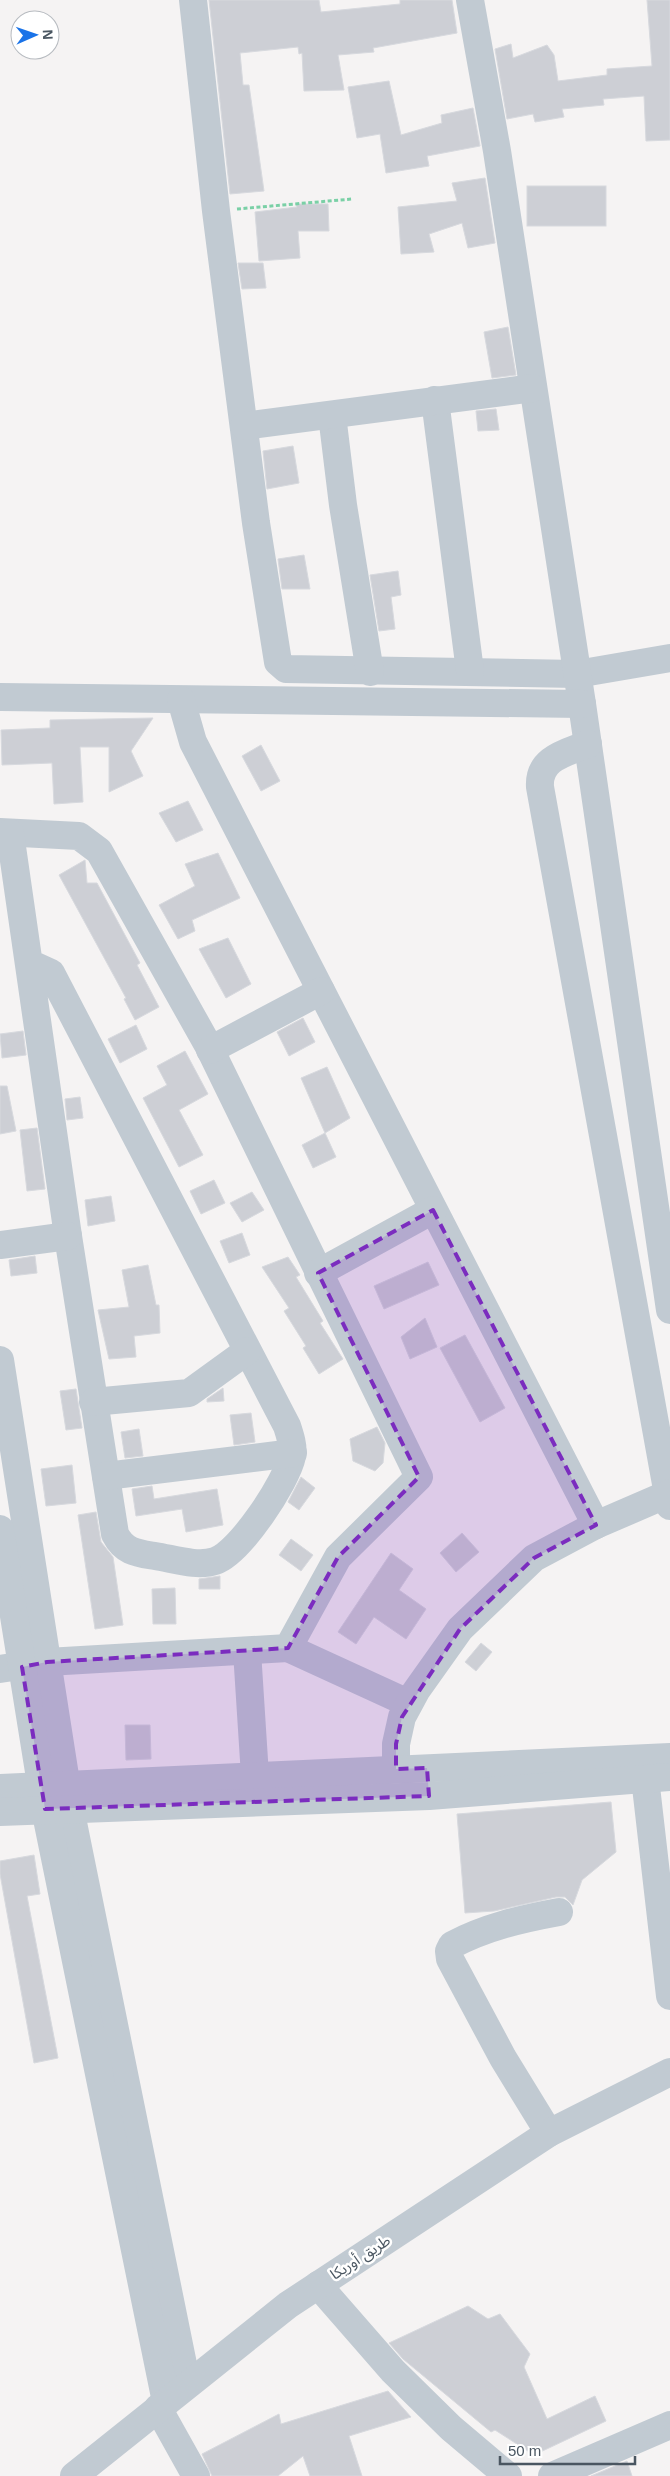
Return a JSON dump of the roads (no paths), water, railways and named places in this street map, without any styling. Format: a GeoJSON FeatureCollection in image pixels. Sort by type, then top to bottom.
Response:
{"type":"FeatureCollection","features":[{"type":"Feature","properties":{"kind":"street"},"geometry":{"type":"LineString","coordinates":[[193,0],[216,211],[256,523],[278,662],[286,669],[370,672],[470,671],[577,674],[670,658]]}},
{"type":"Feature","properties":{"kind":"street"},"geometry":{"type":"LineString","coordinates":[[470,0],[497,151],[534,388],[670,1310]]}},
{"type":"Feature","properties":{"kind":"street"},"geometry":{"type":"LineString","coordinates":[[244,426],[534,388]]}},
{"type":"Feature","properties":{"kind":"street"},"geometry":{"type":"LineString","coordinates":[[435,400],[470,671]]}},
{"type":"Feature","properties":{"kind":"street"},"geometry":{"type":"LineString","coordinates":[[332,415],[343,505],[370,672]]}},
{"type":"Feature","properties":{"kind":"street"},"geometry":{"type":"LineString","coordinates":[[0,697],[582,704]]}},
{"type":"Feature","properties":{"kind":"street"},"geometry":{"type":"LineString","coordinates":[[181,700],[192,742],[596,1525]]}},
{"type":"Feature","properties":{"kind":"street"},"geometry":{"type":"LineString","coordinates":[[396,1769],[398,1732],[408,1703],[460,1629],[534,1558],[596,1525],[669,1498],[540,787],[541,772],[546,763],[588,744]]}},
{"type":"Feature","properties":{"kind":"street"},"geometry":{"type":"LineString","coordinates":[[29,963],[51,974],[287,1426],[293,1453],[286,1476],[235,1549],[227,1555],[210,1563],[202,1563],[134,1553],[122,1546],[115,1534],[68,1236],[29,963],[5,832],[79,836],[99,850],[210,1050],[418,1478],[338,1557],[288,1648]]}},
{"type":"Feature","properties":{"kind":"street"},"geometry":{"type":"LineString","coordinates":[[210,1050],[321,991]]}},
{"type":"Feature","properties":{"kind":"street"},"geometry":{"type":"LineString","coordinates":[[318,1273],[433,1210]]}},
{"type":"Feature","properties":{"kind":"street"},"geometry":{"type":"LineString","coordinates":[[0,1245],[68,1236]]}},
{"type":"Feature","properties":{"kind":"street"},"geometry":{"type":"LineString","coordinates":[[94,1402],[189,1392],[247,1351]]}},
{"type":"Feature","properties":{"kind":"street"},"geometry":{"type":"LineString","coordinates":[[0,1360],[23,1666]]}},
{"type":"Feature","properties":{"kind":"street"},"geometry":{"type":"LineString","coordinates":[[106,1476],[293,1453]]}},
{"type":"Feature","properties":{"kind":"street"},"geometry":{"type":"LineString","coordinates":[[0,1529],[23,1666],[56,1797],[188,2384]]}},
{"type":"Feature","properties":{"kind":"street"},"geometry":{"type":"LineString","coordinates":[[23,1666],[288,1648],[408,1703]]}},
{"type":"Feature","properties":{"kind":"street"},"geometry":{"type":"LineString","coordinates":[[247,1651],[255,1776]]}},
{"type":"Feature","properties":{"kind":"street"},"geometry":{"type":"LineString","coordinates":[[0,1812],[56,1797],[255,1776],[670,1757]]}},
{"type":"Feature","properties":{"kind":"street"},"geometry":{"type":"LineString","coordinates":[[427,1768],[429,1796]]}},
{"type":"Feature","properties":{"kind":"street"},"geometry":{"type":"LineString","coordinates":[[359,1771],[360,1800]]}},
{"type":"Feature","properties":{"kind":"street"},"geometry":{"type":"LineString","coordinates":[[0,1788],[56,1797],[360,1800],[658,1778],[670,1996]]}},
{"type":"Feature","properties":{"kind":"street"},"geometry":{"type":"LineString","coordinates":[[56,1797],[162,2405],[196,2476]]}},
{"type":"Feature","properties":{"kind":"street"},"geometry":{"type":"LineString","coordinates":[[548,2133],[503,2058],[450,1959],[449,1951],[452,1945],[475,1933],[517,1920],[559,1912]]}},
{"type":"Feature","properties":{"kind":"street","name":"طريق أوريكا"},"geometry":{"type":"LineString","coordinates":[[74,2476],[288,2305],[548,2133],[670,2072]]}},
{"type":"Feature","properties":{"kind":"street"},"geometry":{"type":"LineString","coordinates":[[318,2285],[393,2371],[451,2428],[508,2476]]}},
{"type":"Feature","properties":{"kind":"street"},"geometry":{"type":"LineString","coordinates":[[552,2476],[670,2425]]}}]}
